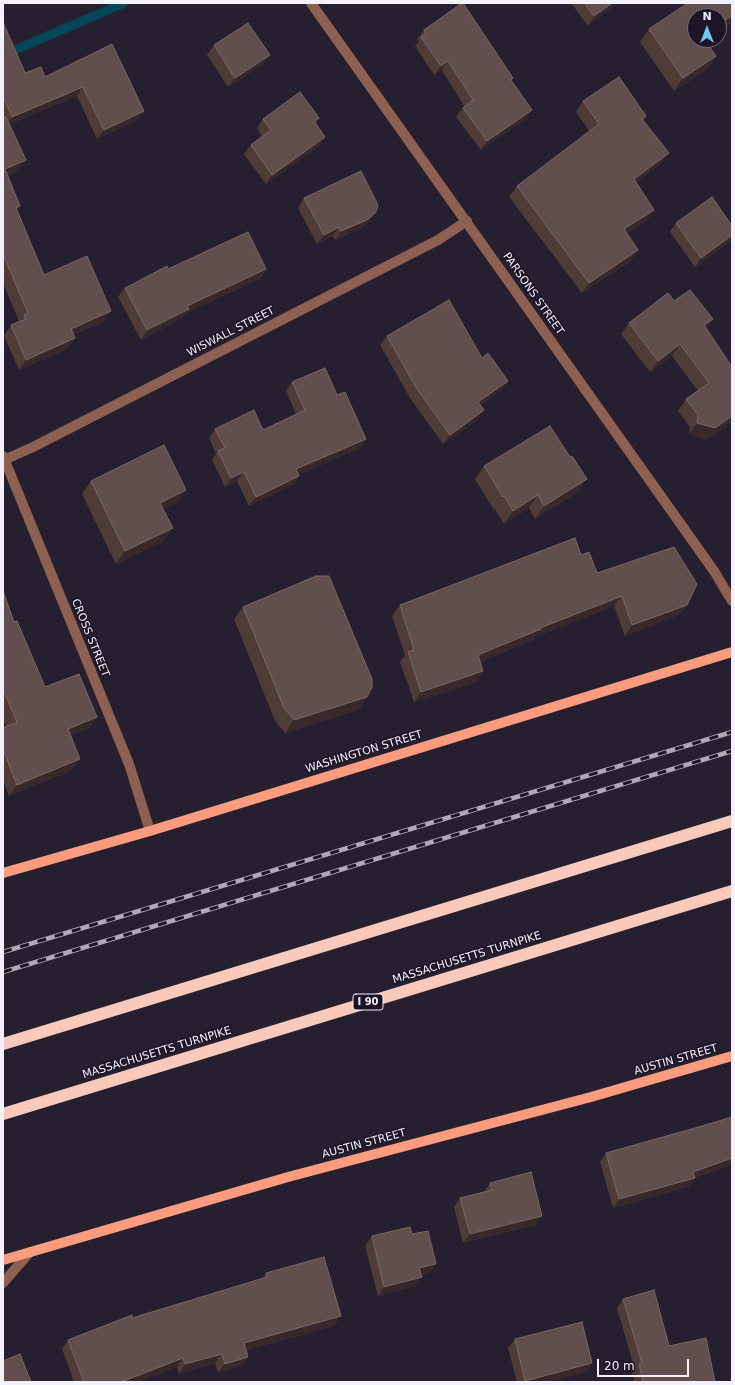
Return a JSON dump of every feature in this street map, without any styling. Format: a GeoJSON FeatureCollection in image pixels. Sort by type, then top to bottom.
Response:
{"type":"FeatureCollection","features":[{"type":"Feature","properties":{"kind":"highway"},"geometry":{"type":"LineString","coordinates":[[3,1044],[732,821]]}},
{"type":"Feature","properties":{"kind":"highway","name":"MASSACHUSETTS TURNPIKE"},"geometry":{"type":"LineString","coordinates":[[3,1114],[732,891]]}},
{"type":"Feature","properties":{"kind":"main road","name":"WASHINGTON STREET"},"geometry":{"type":"LineString","coordinates":[[3,873],[150,830],[732,652]]}},
{"type":"Feature","properties":{"kind":"main road","name":"AUSTIN STREET"},"geometry":{"type":"LineString","coordinates":[[3,1260],[288,1177],[591,1097],[732,1056]]}},
{"type":"Feature","properties":{"kind":"street","name":"PARSONS STREET"},"geometry":{"type":"LineString","coordinates":[[312,3],[714,570],[732,601]]}},
{"type":"Feature","properties":{"kind":"street","name":"WISWALL STREET"},"geometry":{"type":"LineString","coordinates":[[4,458],[33,447],[438,240],[467,221]]}},
{"type":"Feature","properties":{"kind":"street","name":"CROSS STREET"},"geometry":{"type":"LineString","coordinates":[[4,458],[129,764],[150,830]]}},
{"type":"Feature","properties":{"kind":"street"},"geometry":{"type":"LineString","coordinates":[[3,1283],[30,1252]]}},
{"type":"Feature","properties":{"kind":"building"},"geometry":{"type":"Polygon","coordinates":[[[462,3],[513,78],[511,80],[532,110],[487,141],[463,108],[473,100],[448,61],[441,66],[421,37],[426,34],[424,30],[462,3]]]}},
{"type":"Feature","properties":{"kind":"building"},"geometry":{"type":"Polygon","coordinates":[[[584,3],[612,3],[594,16],[584,3]]]}},
{"type":"Feature","properties":{"kind":"building"},"geometry":{"type":"Polygon","coordinates":[[[688,3],[732,3],[732,16],[727,19],[727,8],[687,8],[687,48],[710,48],[716,56],[683,78],[649,29],[688,3]]]}},
{"type":"Feature","properties":{"kind":"building"},"geometry":{"type":"Polygon","coordinates":[[[3,22],[25,73],[41,67],[45,77],[112,44],[144,111],[104,130],[83,87],[12,117],[3,96],[3,22]]]}},
{"type":"Feature","properties":{"kind":"building"},"geometry":{"type":"Polygon","coordinates":[[[248,23],[270,55],[235,78],[214,45],[248,23]]]}},
{"type":"Feature","properties":{"kind":"building"},"geometry":{"type":"Polygon","coordinates":[[[619,77],[646,116],[642,119],[669,153],[634,179],[654,210],[624,229],[638,250],[589,283],[517,186],[599,124],[583,101],[619,77]]]}},
{"type":"Feature","properties":{"kind":"building"},"geometry":{"type":"Polygon","coordinates":[[[300,92],[319,118],[314,121],[325,137],[272,175],[251,145],[271,130],[263,119],[300,92]]]}},
{"type":"Feature","properties":{"kind":"building"},"geometry":{"type":"Polygon","coordinates":[[[6,117],[26,160],[5,169],[20,206],[16,208],[44,275],[87,256],[111,311],[71,329],[75,338],[26,360],[11,325],[26,319],[24,315],[28,313],[3,254],[3,118],[6,117]]]}},
{"type":"Feature","properties":{"kind":"building"},"geometry":{"type":"Polygon","coordinates":[[[361,171],[378,205],[376,212],[367,220],[341,231],[339,227],[324,235],[304,198],[361,171]]]}},
{"type":"Feature","properties":{"kind":"building"},"geometry":{"type":"Polygon","coordinates":[[[712,197],[732,226],[732,235],[701,258],[676,223],[712,197]]]}},
{"type":"Feature","properties":{"kind":"building"},"geometry":{"type":"Polygon","coordinates":[[[248,232],[266,269],[187,306],[189,309],[147,330],[125,288],[167,266],[168,269],[248,232]]]}},
{"type":"Feature","properties":{"kind":"building"},"geometry":{"type":"Polygon","coordinates":[[[690,290],[713,319],[704,325],[732,367],[732,416],[715,428],[697,423],[698,415],[686,399],[709,383],[680,344],[658,361],[629,323],[668,293],[674,301],[690,290]]]}},
{"type":"Feature","properties":{"kind":"building"},"geometry":{"type":"Polygon","coordinates":[[[449,300],[482,358],[488,353],[508,381],[478,402],[484,410],[450,435],[417,389],[387,336],[449,300]]]}},
{"type":"Feature","properties":{"kind":"building"},"geometry":{"type":"Polygon","coordinates":[[[325,368],[337,395],[345,392],[366,439],[296,469],[299,476],[256,497],[244,472],[231,478],[218,451],[225,448],[215,429],[254,410],[263,430],[305,410],[292,382],[325,368]]]}},
{"type":"Feature","properties":{"kind":"building"},"geometry":{"type":"Polygon","coordinates":[[[550,426],[570,457],[572,456],[587,479],[544,506],[538,495],[513,511],[484,466],[550,426]]]}},
{"type":"Feature","properties":{"kind":"building"},"geometry":{"type":"Polygon","coordinates":[[[164,445],[186,490],[160,503],[173,528],[125,551],[91,481],[164,445]]]}},
{"type":"Feature","properties":{"kind":"building"},"geometry":{"type":"Polygon","coordinates":[[[575,538],[581,555],[589,552],[597,573],[674,547],[697,584],[687,605],[632,625],[622,596],[540,628],[541,629],[478,655],[483,671],[421,692],[408,652],[414,650],[400,605],[575,538]]]}},
{"type":"Feature","properties":{"kind":"building"},"geometry":{"type":"Polygon","coordinates":[[[316,576],[329,576],[372,679],[372,687],[367,697],[294,720],[284,708],[243,607],[316,576]]]}},
{"type":"Feature","properties":{"kind":"building"},"geometry":{"type":"Polygon","coordinates":[[[3,591],[14,622],[17,621],[45,687],[79,674],[97,717],[68,729],[80,759],[17,785],[3,749],[3,728],[17,722],[3,689],[3,591]]]}},
{"type":"Feature","properties":{"kind":"building"},"geometry":{"type":"Polygon","coordinates":[[[732,1117],[732,1158],[693,1172],[695,1178],[619,1199],[606,1153],[732,1117]]]}},
{"type":"Feature","properties":{"kind":"building"},"geometry":{"type":"Polygon","coordinates":[[[531,1172],[542,1216],[470,1234],[460,1198],[492,1190],[490,1183],[531,1172]]]}},
{"type":"Feature","properties":{"kind":"building"},"geometry":{"type":"Polygon","coordinates":[[[410,1227],[412,1234],[428,1231],[436,1264],[419,1268],[422,1277],[384,1287],[372,1236],[410,1227]]]}},
{"type":"Feature","properties":{"kind":"building"},"geometry":{"type":"Polygon","coordinates":[[[324,1257],[341,1316],[244,1343],[248,1357],[225,1364],[222,1354],[185,1364],[183,1358],[121,1382],[84,1382],[68,1340],[132,1315],[132,1318],[267,1277],[266,1273],[324,1257]]]}},
{"type":"Feature","properties":{"kind":"building"},"geometry":{"type":"Polygon","coordinates":[[[654,1290],[669,1346],[706,1338],[715,1382],[643,1382],[639,1364],[642,1363],[623,1299],[654,1290]]]}},
{"type":"Feature","properties":{"kind":"building"},"geometry":{"type":"Polygon","coordinates":[[[582,1322],[592,1363],[525,1381],[515,1339],[582,1322]]]}},
{"type":"Feature","properties":{"kind":"building"},"geometry":{"type":"Polygon","coordinates":[[[20,1354],[31,1382],[3,1382],[3,1361],[20,1354]]]}},
{"type":"Feature","properties":{"kind":"waterway"},"geometry":{"type":"LineString","coordinates":[[3,55],[124,3]]}},
{"type":"Feature","properties":{"kind":"railway"},"geometry":{"type":"LineString","coordinates":[[3,952],[732,732]]}},
{"type":"Feature","properties":{"kind":"railway"},"geometry":{"type":"LineString","coordinates":[[3,972],[732,751]]}}]}
